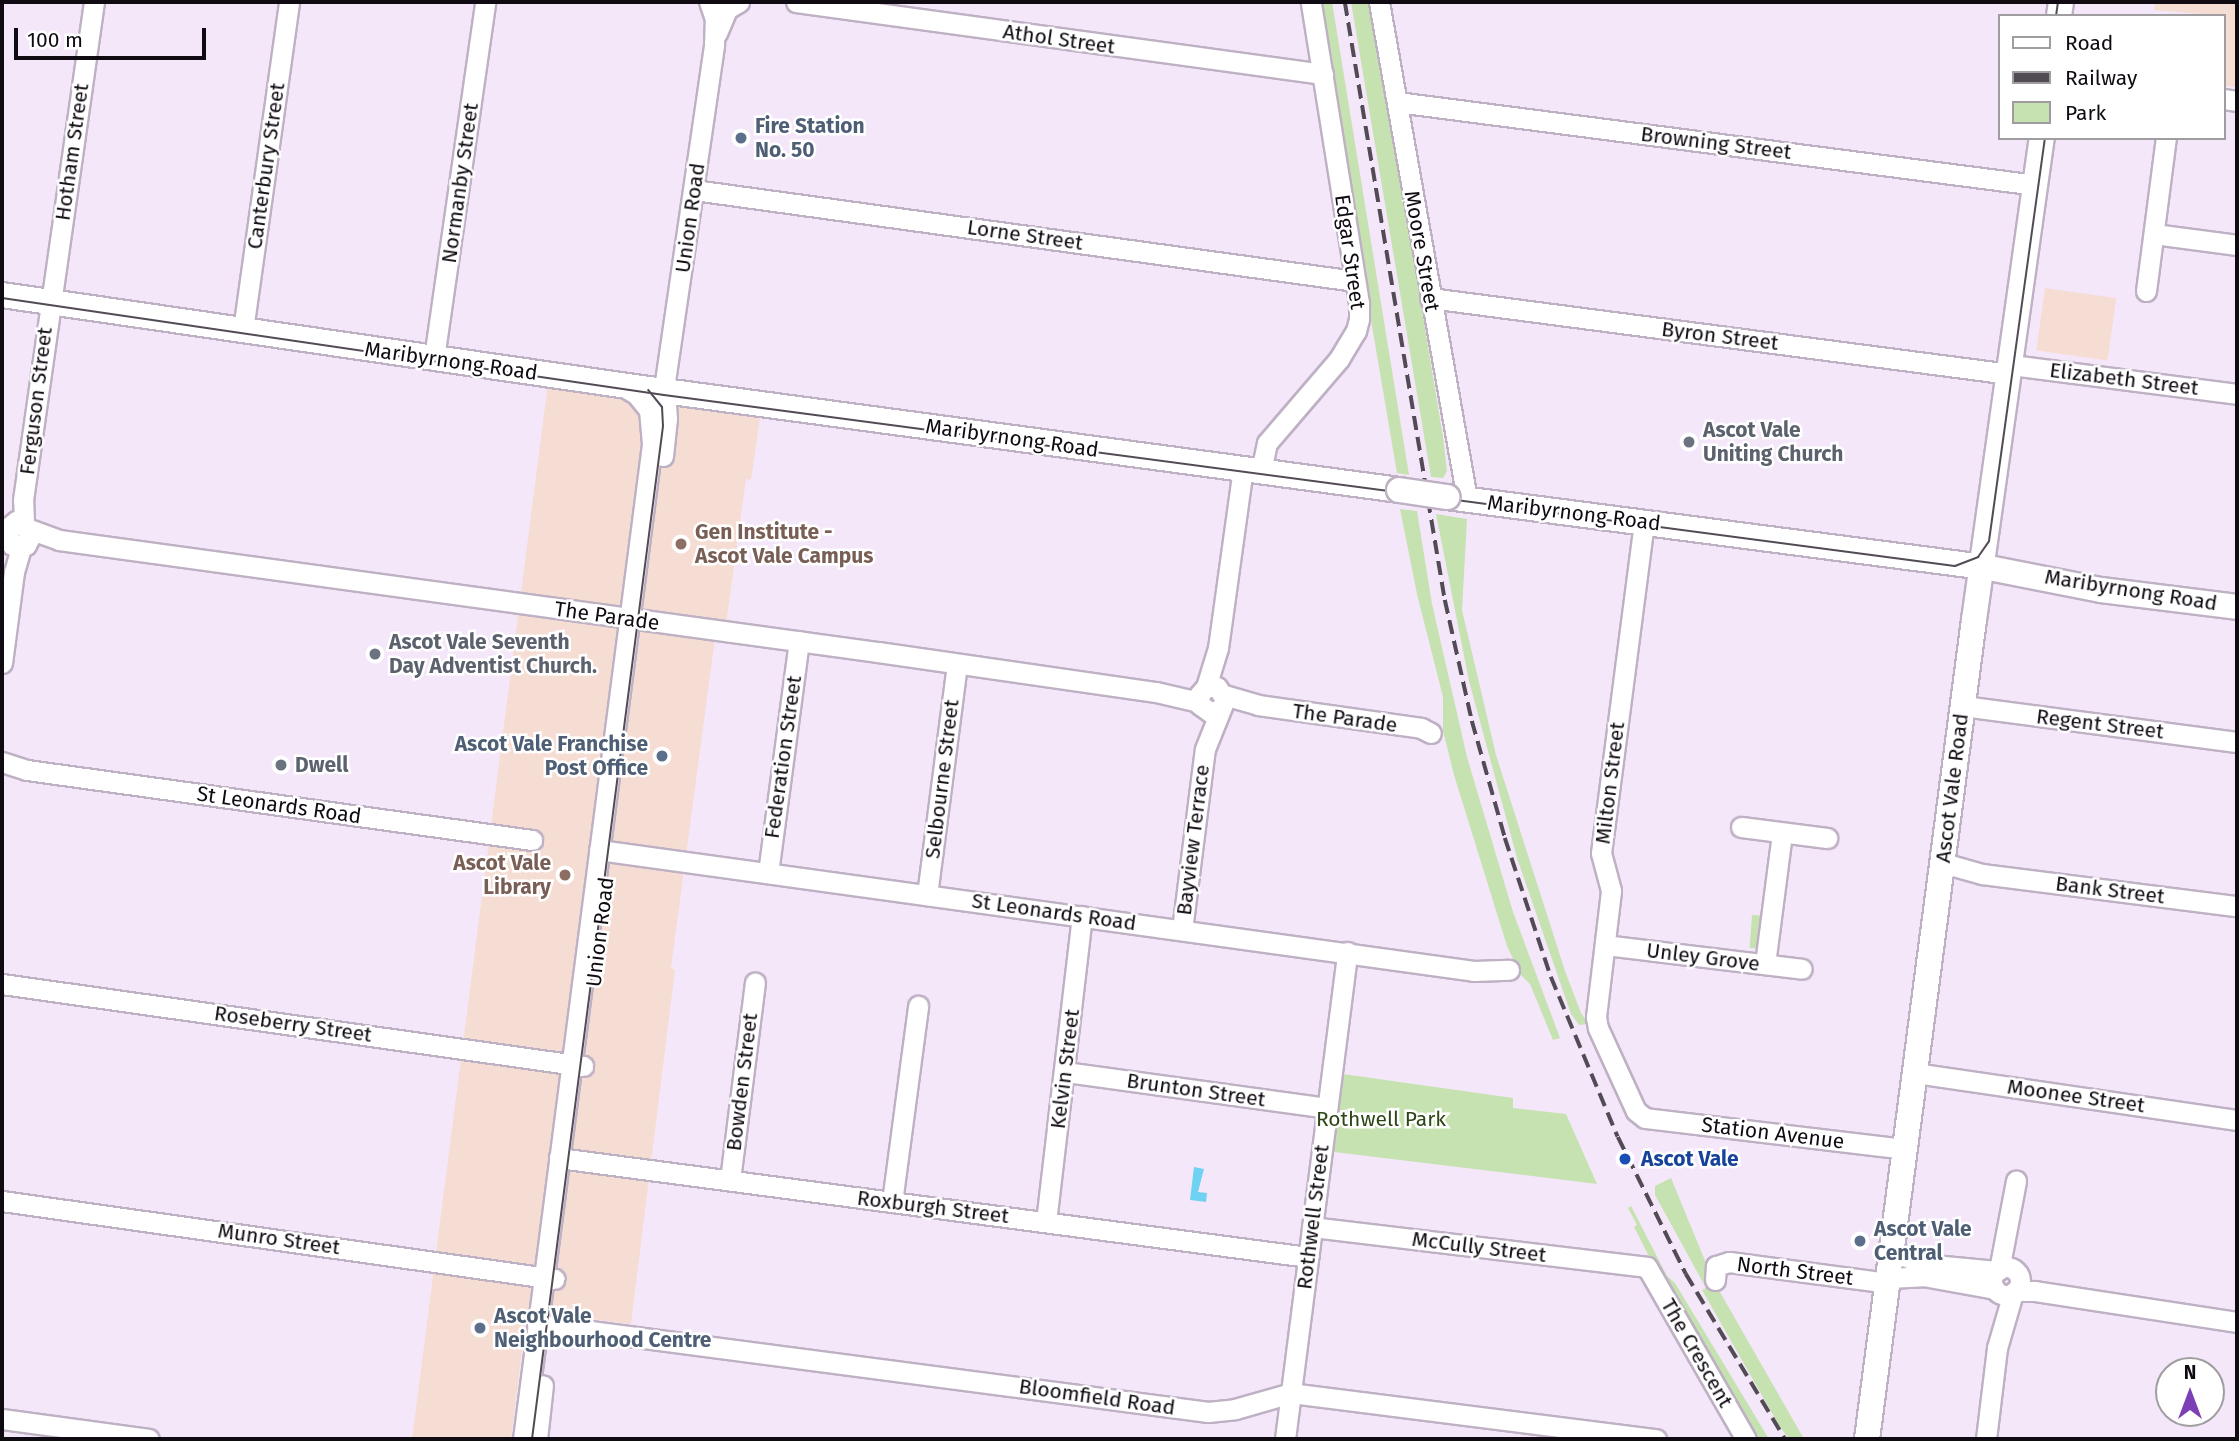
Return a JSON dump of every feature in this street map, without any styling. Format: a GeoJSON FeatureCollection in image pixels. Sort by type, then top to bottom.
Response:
{"type":"FeatureCollection","features":[{"type":"Feature","properties":{"kind":"main road","name":"Ascot Vale Road"},"geometry":{"type":"LineString","coordinates":[[1867,1439],[1963,706],[2042,140]]}},
{"type":"Feature","properties":{"kind":"main road","name":"Maribyrnong Road"},"geometry":{"type":"LineString","coordinates":[[2,295],[434,358],[658,401],[1252,470],[2024,572],[2102,576],[2237,593]]}},
{"type":"Feature","properties":{"kind":"main road","name":"Maribyrnong Road"},"geometry":{"type":"LineString","coordinates":[[2024,572],[2101,590],[2237,607]]}},
{"type":"Feature","properties":{"kind":"street","name":"Hotham Street"},"geometry":{"type":"LineString","coordinates":[[50,302],[94,2]]}},
{"type":"Feature","properties":{"kind":"street","name":"Canterbury Street"},"geometry":{"type":"LineString","coordinates":[[243,330],[289,2]]}},
{"type":"Feature","properties":{"kind":"street","name":"Athol Street"},"geometry":{"type":"LineString","coordinates":[[796,2],[1323,74]]}},
{"type":"Feature","properties":{"kind":"street","name":"Edgar Street"},"geometry":{"type":"LineString","coordinates":[[1252,470],[1272,435],[1339,359],[1356,331],[1359,303],[1311,2]]}},
{"type":"Feature","properties":{"kind":"street","name":"Moore Street"},"geometry":{"type":"LineString","coordinates":[[1379,2],[1430,299],[1457,498]]}},
{"type":"Feature","properties":{"kind":"street","name":"Union Road"},"geometry":{"type":"LineString","coordinates":[[635,619],[658,401],[694,190],[721,3]]}},
{"type":"Feature","properties":{"kind":"street","name":"Normanby Street"},"geometry":{"type":"LineString","coordinates":[[434,358],[485,4]]}},
{"type":"Feature","properties":{"kind":"street","name":"Browning Street"},"geometry":{"type":"LineString","coordinates":[[1397,102],[2036,185]]}},
{"type":"Feature","properties":{"kind":"street"},"geometry":{"type":"LineString","coordinates":[[2146,290],[2166,140]]}},
{"type":"Feature","properties":{"kind":"street","name":"Lorne Street"},"geometry":{"type":"LineString","coordinates":[[694,190],[1355,281]]}},
{"type":"Feature","properties":{"kind":"street"},"geometry":{"type":"LineString","coordinates":[[2154,234],[2237,245]]}},
{"type":"Feature","properties":{"kind":"street","name":"Byron Street"},"geometry":{"type":"LineString","coordinates":[[1430,299],[2011,369]]}},
{"type":"Feature","properties":{"kind":"street","name":"Ferguson Street"},"geometry":{"type":"LineString","coordinates":[[2,663],[14,572],[15,534],[23,500],[50,302]]}},
{"type":"Feature","properties":{"kind":"street","name":"Elizabeth Street"},"geometry":{"type":"LineString","coordinates":[[2011,369],[2237,394]]}},
{"type":"Feature","properties":{"kind":"street","name":"Union Road"},"geometry":{"type":"LineString","coordinates":[[652,444],[652,421],[647,407],[636,394],[658,401]]}},
{"type":"Feature","properties":{"kind":"street","name":"Union Road"},"geometry":{"type":"LineString","coordinates":[[523,1439],[544,1325],[635,619],[658,401]]}},
{"type":"Feature","properties":{"kind":"street","name":"Bayview Terrace"},"geometry":{"type":"LineString","coordinates":[[1182,930],[1218,648],[1252,470]]}},
{"type":"Feature","properties":{"kind":"street","name":"Milton Street"},"geometry":{"type":"LineString","coordinates":[[1642,1116],[1634,1107],[1598,1028],[1596,1017],[1611,891],[1601,853],[1644,522]]}},
{"type":"Feature","properties":{"kind":"street","name":"The Parade"},"geometry":{"type":"LineString","coordinates":[[15,534],[1258,705],[1421,728],[1431,733]]}},
{"type":"Feature","properties":{"kind":"street","name":"Federation Street"},"geometry":{"type":"LineString","coordinates":[[768,873],[799,641]]}},
{"type":"Feature","properties":{"kind":"street","name":"Selbourne Street"},"geometry":{"type":"LineString","coordinates":[[927,895],[957,664]]}},
{"type":"Feature","properties":{"kind":"street","name":"Regent Street"},"geometry":{"type":"LineString","coordinates":[[1963,706],[2237,742]]}},
{"type":"Feature","properties":{"kind":"street","name":"St Leonards Road"},"geometry":{"type":"LineString","coordinates":[[2,762],[27,770],[532,840]]}},
{"type":"Feature","properties":{"kind":"street","name":"St Leonards Road"},"geometry":{"type":"LineString","coordinates":[[2,771],[27,770]]}},
{"type":"Feature","properties":{"kind":"street"},"geometry":{"type":"LineString","coordinates":[[1741,827],[1826,838]]}},
{"type":"Feature","properties":{"kind":"street"},"geometry":{"type":"LineString","coordinates":[[1765,964],[1782,832]]}},
{"type":"Feature","properties":{"kind":"street","name":"St Leonards Road"},"geometry":{"type":"LineString","coordinates":[[605,851],[1474,971],[1509,970]]}},
{"type":"Feature","properties":{"kind":"street","name":"Bank Street"},"geometry":{"type":"LineString","coordinates":[[1942,869],[2237,906]]}},
{"type":"Feature","properties":{"kind":"street","name":"Kelvin Street"},"geometry":{"type":"LineString","coordinates":[[1046,1222],[1082,916]]}},
{"type":"Feature","properties":{"kind":"street","name":"Unley Grove"},"geometry":{"type":"LineString","coordinates":[[1605,945],[1801,969]]}},
{"type":"Feature","properties":{"kind":"street","name":"Rothwell Street"},"geometry":{"type":"LineString","coordinates":[[1285,1439],[1347,952]]}},
{"type":"Feature","properties":{"kind":"street","name":"Bowden Street"},"geometry":{"type":"LineString","coordinates":[[730,1180],[755,983]]}},
{"type":"Feature","properties":{"kind":"street","name":"Roseberry Street"},"geometry":{"type":"LineString","coordinates":[[2,984],[577,1065]]}},
{"type":"Feature","properties":{"kind":"street"},"geometry":{"type":"LineString","coordinates":[[892,1202],[918,1006]]}},
{"type":"Feature","properties":{"kind":"street","name":"Brunton Street"},"geometry":{"type":"LineString","coordinates":[[1065,1073],[1327,1108]]}},
{"type":"Feature","properties":{"kind":"street","name":"Moonee Street"},"geometry":{"type":"LineString","coordinates":[[1915,1073],[2237,1120]]}},
{"type":"Feature","properties":{"kind":"street","name":"Station Avenue"},"geometry":{"type":"LineString","coordinates":[[1642,1116],[1905,1149]]}},
{"type":"Feature","properties":{"kind":"street","name":"Roxburgh Street"},"geometry":{"type":"LineString","coordinates":[[565,1158],[1308,1257]]}},
{"type":"Feature","properties":{"kind":"street"},"geometry":{"type":"LineString","coordinates":[[1984,1436],[2006,1282],[2010,1220],[2016,1181]]}},
{"type":"Feature","properties":{"kind":"street","name":"Munro Street"},"geometry":{"type":"LineString","coordinates":[[2,1201],[550,1278]]}},
{"type":"Feature","properties":{"kind":"street","name":"McCully Street"},"geometry":{"type":"LineString","coordinates":[[1311,1227],[1647,1267]]}},
{"type":"Feature","properties":{"kind":"street","name":"North Street"},"geometry":{"type":"LineString","coordinates":[[1892,1251],[1923,1264],[2035,1291],[2236,1315]]}},
{"type":"Feature","properties":{"kind":"street","name":"North Street"},"geometry":{"type":"LineString","coordinates":[[1715,1280],[1716,1266],[1729,1262],[1888,1280],[1923,1276],[2006,1282]]}},
{"type":"Feature","properties":{"kind":"street","name":"The Crescent"},"geometry":{"type":"LineString","coordinates":[[1647,1267],[1746,1439]]}},
{"type":"Feature","properties":{"kind":"street","name":"Union Road"},"geometry":{"type":"LineString","coordinates":[[537,1439],[544,1325]]}},
{"type":"Feature","properties":{"kind":"street","name":"Bloomfield Road"},"geometry":{"type":"LineString","coordinates":[[544,1325],[1208,1412],[1235,1409],[1291,1392],[1656,1439]]}},
{"type":"Feature","properties":{"kind":"street"},"geometry":{"type":"LineString","coordinates":[[2,1419],[149,1439]]}},
{"type":"Feature","properties":{"kind":"shaded area"},"geometry":{"type":"Polygon","coordinates":[[[2155,2],[2237,2],[2237,87],[2225,86],[2225,14],[2154,10],[2155,2]]]}},
{"type":"Feature","properties":{"kind":"shaded area"},"geometry":{"type":"Polygon","coordinates":[[[2045,288],[2116,298],[2108,360],[2036,350],[2045,288]]]}},
{"type":"Feature","properties":{"kind":"shaded area"},"geometry":{"type":"Polygon","coordinates":[[[548,383],[761,411],[751,480],[746,479],[725,632],[716,631],[671,968],[675,970],[631,1324],[527,1311],[511,1439],[412,1439],[548,383]]]}},
{"type":"Feature","properties":{"kind":"green space"},"geometry":{"type":"Polygon","coordinates":[[[1317,2],[1332,2],[1409,475],[1397,473],[1317,2]]]}},
{"type":"Feature","properties":{"kind":"green space"},"geometry":{"type":"Polygon","coordinates":[[[1351,2],[1371,2],[1443,437],[1447,471],[1443,478],[1431,477],[1351,2]]]}},
{"type":"Feature","properties":{"kind":"green space"},"geometry":{"type":"Polygon","coordinates":[[[1400,509],[1417,511],[1432,604],[1467,757],[1513,912],[1560,1038],[1553,1040],[1530,984],[1520,974],[1507,946],[1454,775],[1443,731],[1443,697],[1417,594],[1400,509]]]}},
{"type":"Feature","properties":{"kind":"green space"},"geometry":{"type":"Polygon","coordinates":[[[1436,514],[1467,519],[1462,610],[1496,755],[1565,971],[1581,1013],[1589,1024],[1579,1025],[1571,1014],[1517,858],[1469,681],[1436,514]]]}},
{"type":"Feature","properties":{"kind":"green space"},"geometry":{"type":"Polygon","coordinates":[[[1752,915],[1766,916],[1764,949],[1750,948],[1752,915]]]}},
{"type":"Feature","properties":{"kind":"green space","name":"Rothwell Park"},"geometry":{"type":"Polygon","coordinates":[[[1343,1074],[1513,1098],[1513,1108],[1566,1114],[1597,1184],[1334,1152],[1343,1074]]]}},
{"type":"Feature","properties":{"kind":"green space"},"geometry":{"type":"Polygon","coordinates":[[[1671,1178],[1713,1280],[1804,1439],[1789,1439],[1780,1427],[1702,1290],[1706,1288],[1655,1195],[1655,1186],[1671,1178]]]}},
{"type":"Feature","properties":{"kind":"green space"},"geometry":{"type":"Polygon","coordinates":[[[1631,1206],[1667,1276],[1675,1283],[1769,1439],[1754,1439],[1656,1270],[1634,1227],[1637,1225],[1628,1208],[1631,1206]]]}},
{"type":"Feature","properties":{"kind":"water"},"geometry":{"type":"Polygon","coordinates":[[[1194,1167],[1204,1169],[1198,1192],[1207,1193],[1206,1202],[1190,1200],[1194,1167]]]}},
{"type":"Feature","properties":{"kind":"tram line"},"geometry":{"type":"LineString","coordinates":[[2056,14],[2058,2]]}},
{"type":"Feature","properties":{"kind":"tram line"},"geometry":{"type":"LineString","coordinates":[[2,298],[664,395],[1955,566],[1978,557],[1989,541],[2045,140]]}},
{"type":"Feature","properties":{"kind":"tram line"},"geometry":{"type":"LineString","coordinates":[[532,1439],[663,426],[662,407],[648,390]]}},
{"type":"Feature","properties":{"kind":"railway"},"geometry":{"type":"LineString","coordinates":[[1345,2],[1445,600],[1472,721],[1505,838],[1551,977],[1618,1137],[1686,1274],[1785,1439]]}},
{"type":"Feature","properties":{"kind":"place","name":"Fire Station No. 50"},"geometry":{"type":"Point","coordinates":[741,138]}},
{"type":"Feature","properties":{"kind":"place","name":"Ascot Vale Uniting Church"},"geometry":{"type":"Point","coordinates":[1689,442]}},
{"type":"Feature","properties":{"kind":"place","name":"Gen Institute - Ascot Vale Campus"},"geometry":{"type":"Point","coordinates":[681,544]}},
{"type":"Feature","properties":{"kind":"place","name":"Ascot Vale Seventh Day Adventist Church."},"geometry":{"type":"Point","coordinates":[375,654]}},
{"type":"Feature","properties":{"kind":"place","name":"Ascot Vale Franchise Post Office"},"geometry":{"type":"Point","coordinates":[662,756]}},
{"type":"Feature","properties":{"kind":"place","name":"Dwell"},"geometry":{"type":"Point","coordinates":[281,765]}},
{"type":"Feature","properties":{"kind":"place","name":"Ascot Vale Library"},"geometry":{"type":"Point","coordinates":[565,875]}},
{"type":"Feature","properties":{"kind":"place","name":"Ascot Vale"},"geometry":{"type":"Point","coordinates":[1625,1159]}},
{"type":"Feature","properties":{"kind":"place","name":"Ascot Vale Central"},"geometry":{"type":"Point","coordinates":[1860,1241]}},
{"type":"Feature","properties":{"kind":"place","name":"Ascot Vale Neighbourhood Centre"},"geometry":{"type":"Point","coordinates":[480,1328]}}]}
